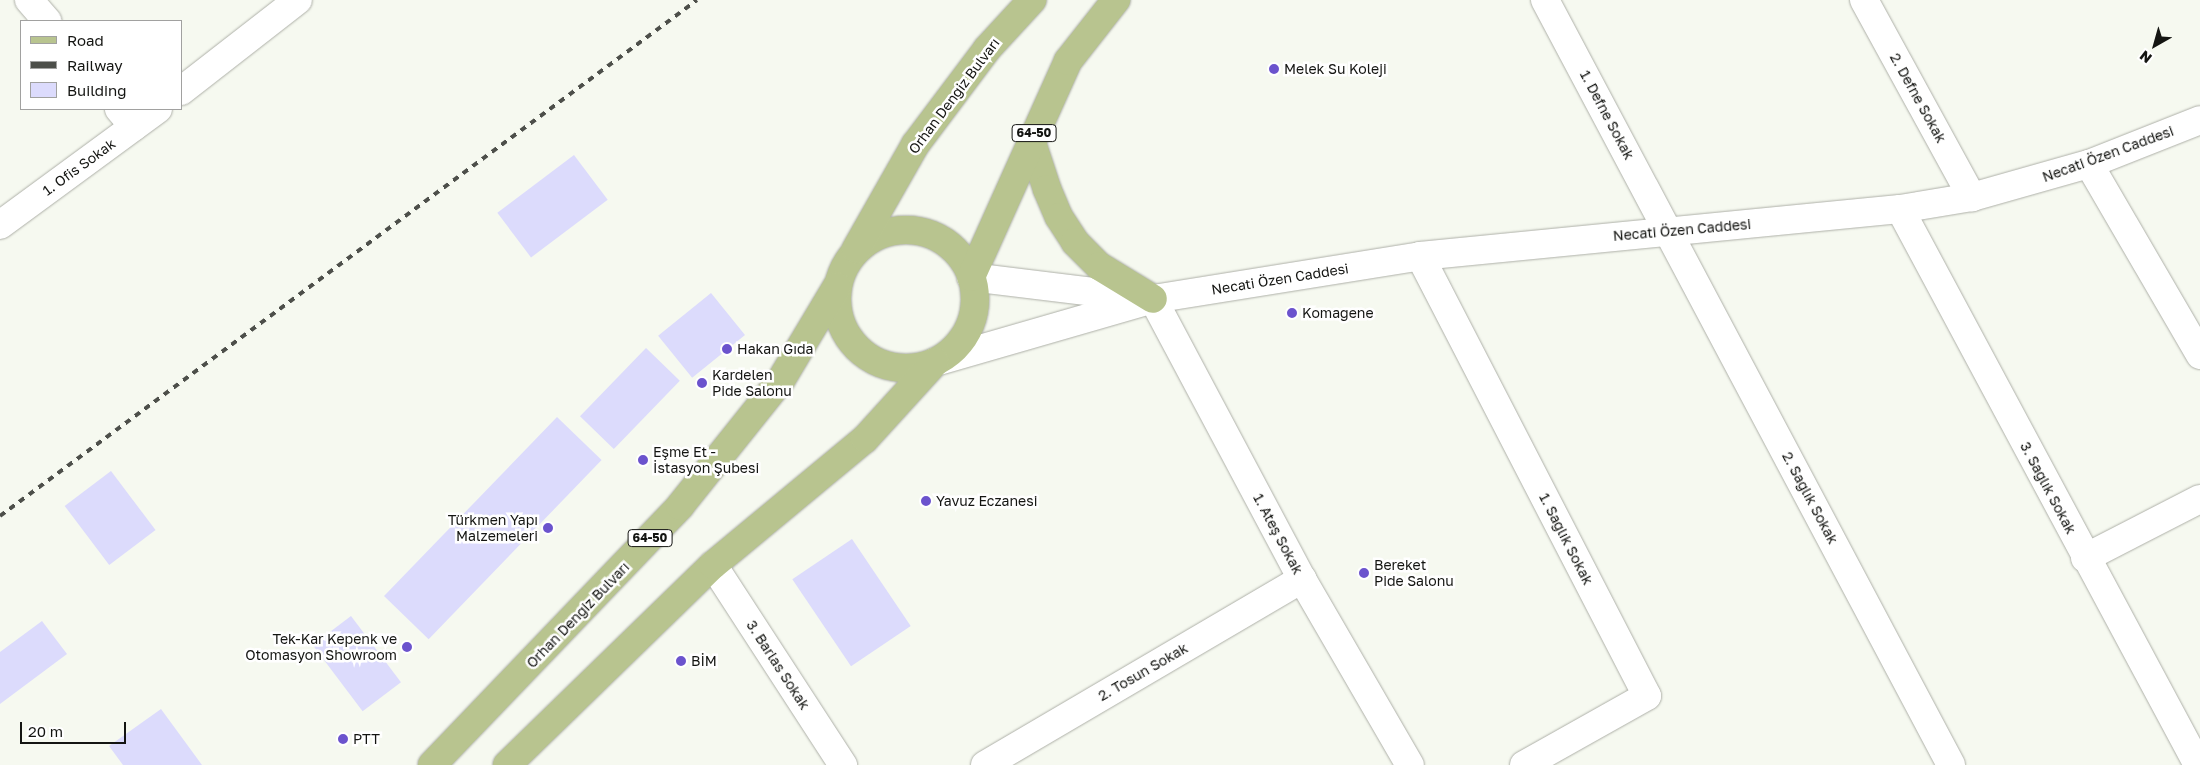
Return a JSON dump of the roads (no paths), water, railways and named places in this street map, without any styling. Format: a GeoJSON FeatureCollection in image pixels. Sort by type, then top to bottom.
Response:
{"type":"FeatureCollection","features":[{"type":"Feature","properties":{"kind":"main road","name":"Orhan Dengiz Bulvarı"},"geometry":{"type":"LineString","coordinates":[[432,765],[680,506],[781,380],[837,286],[844,267],[856,250],[915,145],[988,49],[1032,0]]}},
{"type":"Feature","properties":{"kind":"main road","name":"64-50"},"geometry":{"type":"LineString","coordinates":[[971,277],[1068,61],[1116,0]]}},
{"type":"Feature","properties":{"kind":"main road"},"geometry":{"type":"LineString","coordinates":[[1031,140],[1046,189],[1059,217],[1075,242],[1098,266],[1153,299]]}},
{"type":"Feature","properties":{"kind":"main road","name":"Orhan Dengiz Bulvarı"},"geometry":{"type":"LineString","coordinates":[[507,765],[713,565],[865,438],[935,362],[952,351],[965,336],[973,317],[975,297],[971,277],[955,251],[943,240],[921,231],[898,230],[875,236],[856,250]]}},
{"type":"Feature","properties":{"kind":"main road","name":"Orhan Dengiz Bulvarı"},"geometry":{"type":"LineString","coordinates":[[837,286],[837,307],[842,328],[855,346],[872,359],[892,367],[914,368],[935,362]]}},
{"type":"Feature","properties":{"kind":"street"},"geometry":{"type":"LineString","coordinates":[[29,0],[45,20]]}},
{"type":"Feature","properties":{"kind":"street"},"geometry":{"type":"LineString","coordinates":[[182,90],[298,0]]}},
{"type":"Feature","properties":{"kind":"street","name":"1. Defne Sokak"},"geometry":{"type":"LineString","coordinates":[[1545,0],[1669,230]]}},
{"type":"Feature","properties":{"kind":"street","name":"2. Defne Sokak"},"geometry":{"type":"LineString","coordinates":[[1864,0],[1972,197]]}},
{"type":"Feature","properties":{"kind":"street","name":"1. Ofis Sokak"},"geometry":{"type":"LineString","coordinates":[[0,225],[127,118],[155,110]]}},
{"type":"Feature","properties":{"kind":"street","name":"Necati Özen Caddesi"},"geometry":{"type":"LineString","coordinates":[[1153,299],[1420,256],[1669,230],[1900,210],[1972,197],[2089,164],[2200,120]]}},
{"type":"Feature","properties":{"kind":"street"},"geometry":{"type":"LineString","coordinates":[[2089,164],[2200,355]]}},
{"type":"Feature","properties":{"kind":"street","name":"3. Sağlık Sokak"},"geometry":{"type":"LineString","coordinates":[[1900,210],[2085,558],[2198,765]]}},
{"type":"Feature","properties":{"kind":"street","name":"2. Sağlık Sokak"},"geometry":{"type":"LineString","coordinates":[[1669,230],[1951,765]]}},
{"type":"Feature","properties":{"kind":"street","name":"1. Sağlık Sokak"},"geometry":{"type":"LineString","coordinates":[[1420,256],[1647,696],[1524,765]]}},
{"type":"Feature","properties":{"kind":"street"},"geometry":{"type":"LineString","coordinates":[[971,277],[1153,299]]}},
{"type":"Feature","properties":{"kind":"street"},"geometry":{"type":"LineString","coordinates":[[935,362],[1153,299]]}},
{"type":"Feature","properties":{"kind":"street","name":"1. Ateş Sokak"},"geometry":{"type":"LineString","coordinates":[[1153,299],[1302,579],[1410,765]]}},
{"type":"Feature","properties":{"kind":"street"},"geometry":{"type":"LineString","coordinates":[[2085,558],[2200,500]]}},
{"type":"Feature","properties":{"kind":"street","name":"3. Barlas Sokak"},"geometry":{"type":"LineString","coordinates":[[713,565],[843,765]]}},
{"type":"Feature","properties":{"kind":"street","name":"2. Tosun Sokak"},"geometry":{"type":"LineString","coordinates":[[985,765],[1302,579]]}},
{"type":"Feature","properties":{"kind":"railway"},"geometry":{"type":"LineString","coordinates":[[0,516],[697,0]]}},
{"type":"Feature","properties":{"kind":"place","name":"Melek Su Koleji"},"geometry":{"type":"Point","coordinates":[1274,69]}},
{"type":"Feature","properties":{"kind":"place","name":"Komagene"},"geometry":{"type":"Point","coordinates":[1292,313]}},
{"type":"Feature","properties":{"kind":"place","name":"Hakan Gıda"},"geometry":{"type":"Point","coordinates":[727,349]}},
{"type":"Feature","properties":{"kind":"place","name":"Kardelen Pide Salonu"},"geometry":{"type":"Point","coordinates":[702,383]}},
{"type":"Feature","properties":{"kind":"place","name":"Eşme Et - İstasyon Şubesi"},"geometry":{"type":"Point","coordinates":[643,460]}},
{"type":"Feature","properties":{"kind":"place","name":"Yavuz Eczanesi"},"geometry":{"type":"Point","coordinates":[926,501]}},
{"type":"Feature","properties":{"kind":"place","name":"Türkmen Yapı Malzemeleri"},"geometry":{"type":"Point","coordinates":[548,528]}},
{"type":"Feature","properties":{"kind":"place","name":"Bereket Pide Salonu"},"geometry":{"type":"Point","coordinates":[1364,573]}},
{"type":"Feature","properties":{"kind":"place","name":"Tek-Kar Kepenk ve Otomasyon Showroom"},"geometry":{"type":"Point","coordinates":[407,647]}},
{"type":"Feature","properties":{"kind":"place","name":"BİM"},"geometry":{"type":"Point","coordinates":[681,661]}},
{"type":"Feature","properties":{"kind":"place","name":"PTT"},"geometry":{"type":"Point","coordinates":[343,739]}}]}
